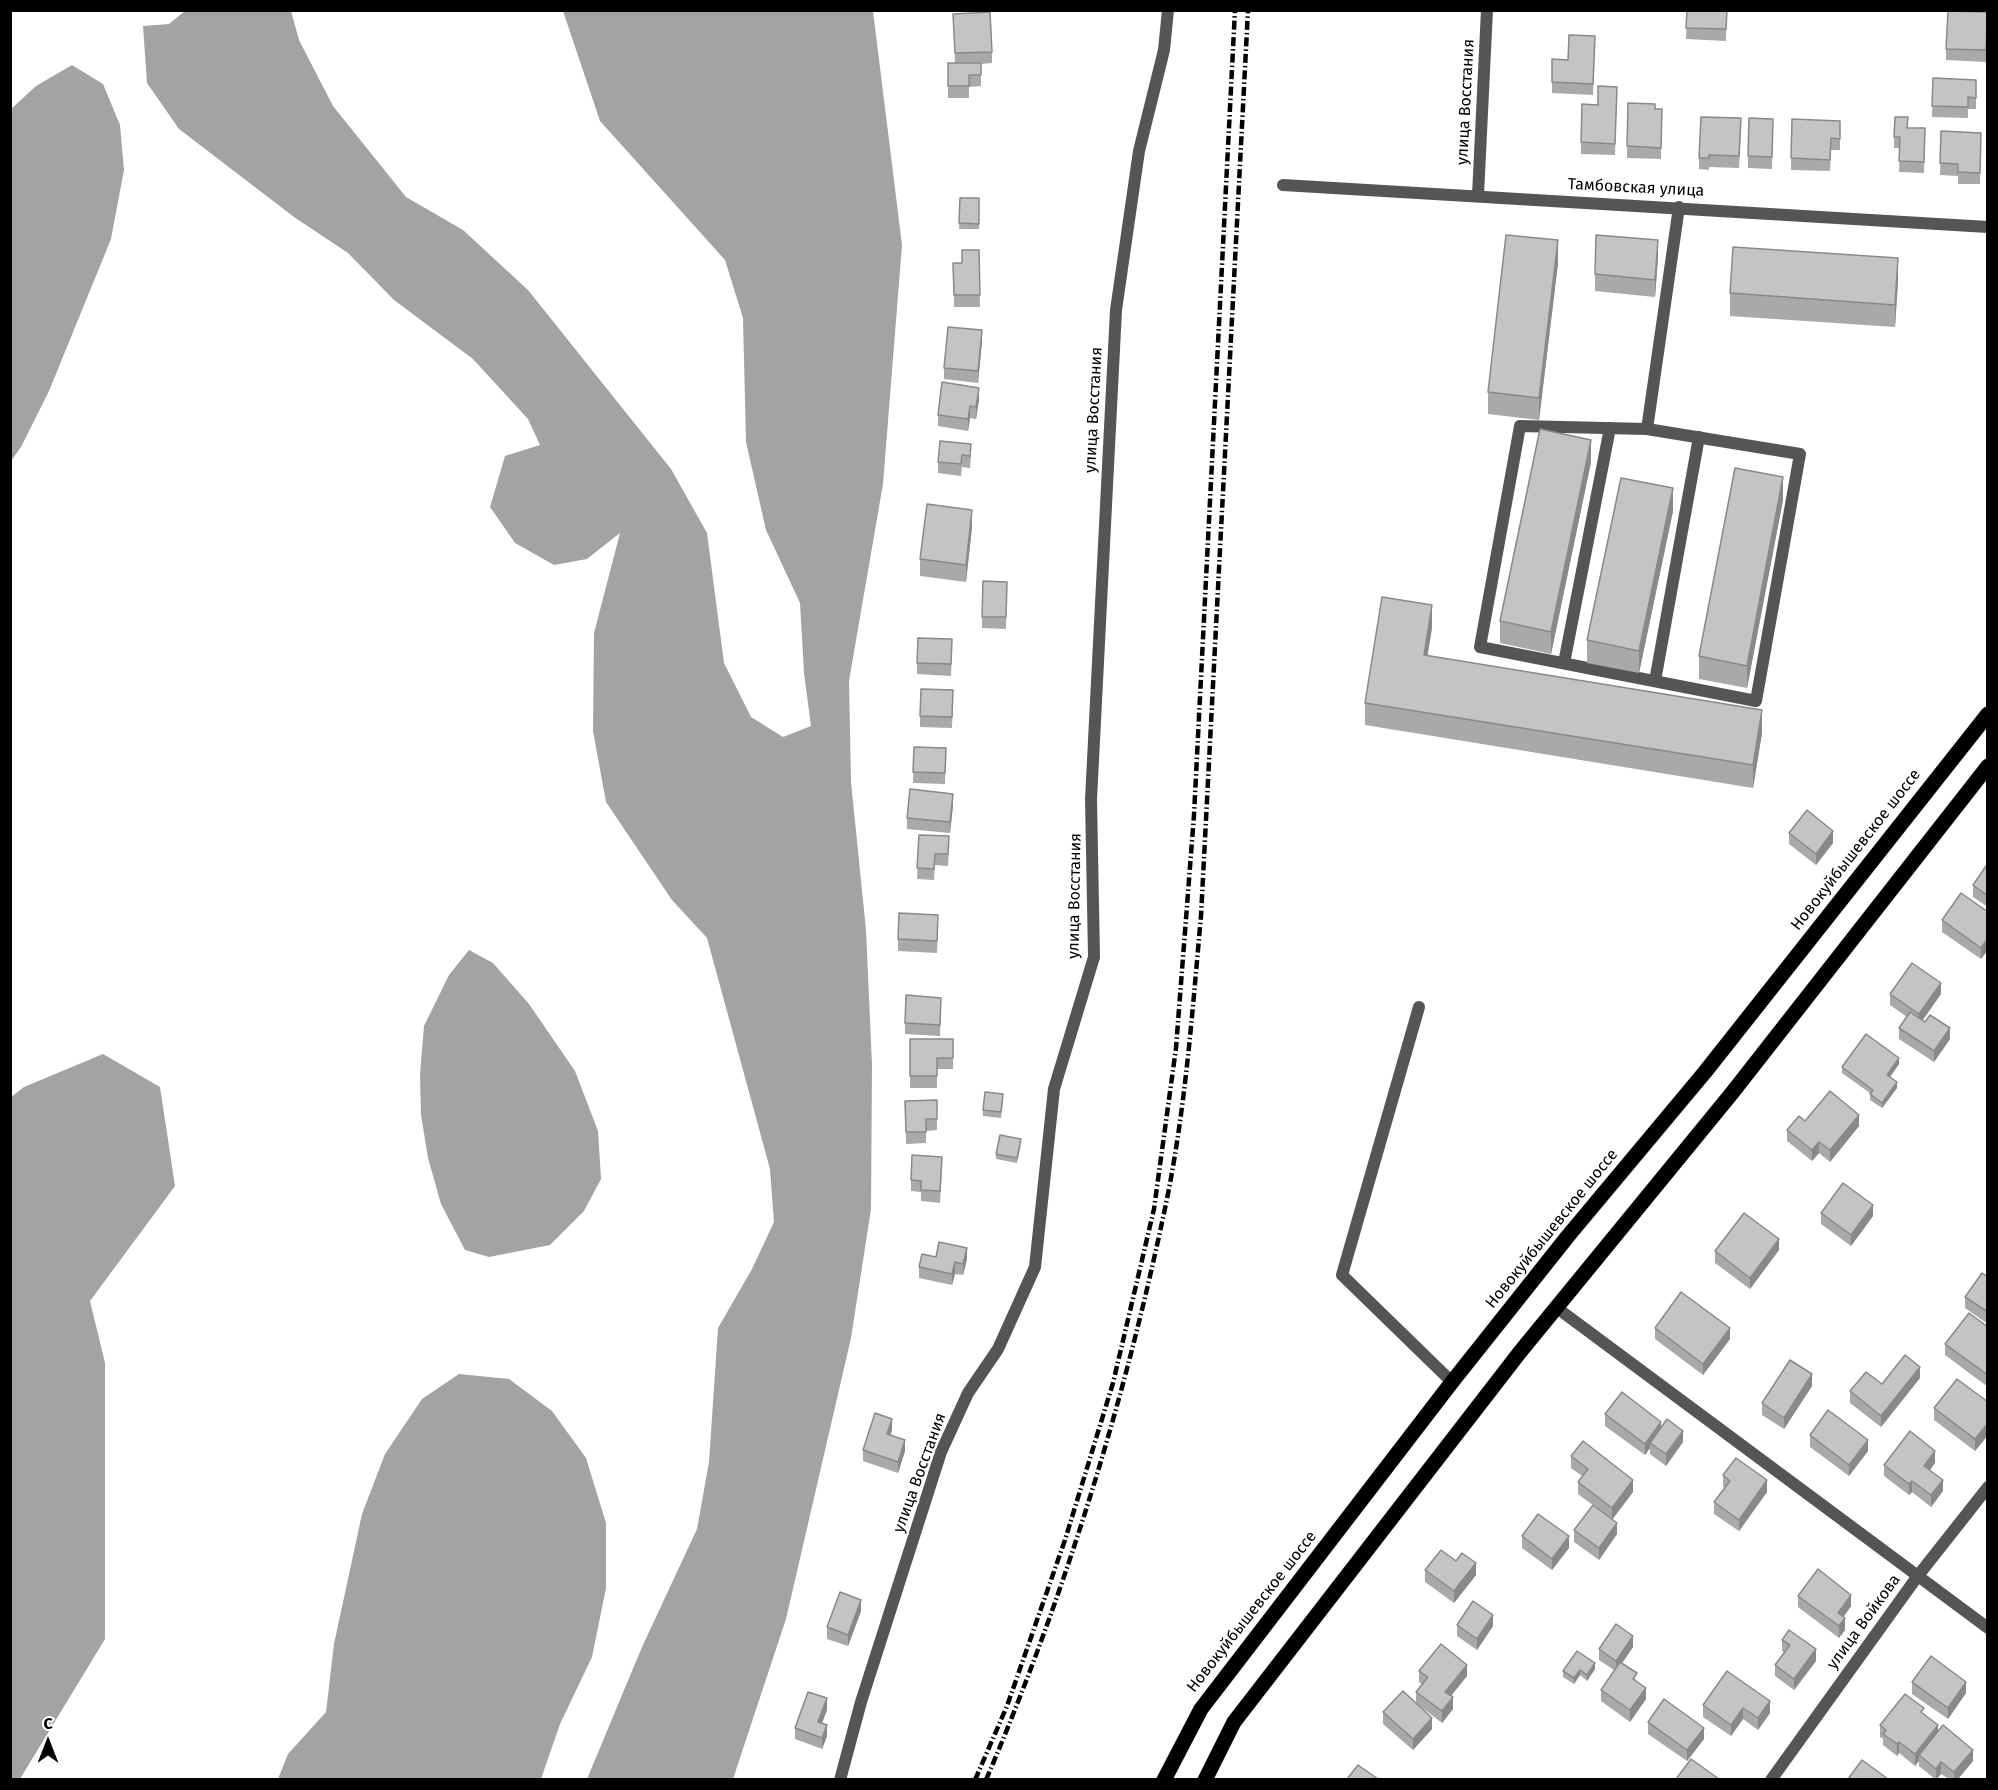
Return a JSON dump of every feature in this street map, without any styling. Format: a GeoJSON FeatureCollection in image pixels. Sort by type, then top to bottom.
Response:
{"type":"FeatureCollection","features":[{"type":"Feature","properties":{"kind":"main road","name":"Новокуйбышевское шоссе"},"geometry":{"type":"LineString","coordinates":[[1164,1779],[1201,1708],[1452,1382],[1568,1236],[1705,1072],[1988,714]]}},
{"type":"Feature","properties":{"kind":"main road"},"geometry":{"type":"LineString","coordinates":[[1205,1779],[1234,1722],[1557,1308],[1731,1093],[1988,766]]}},
{"type":"Feature","properties":{"kind":"street","name":"улица Восстания"},"geometry":{"type":"LineString","coordinates":[[840,1779],[861,1701],[941,1452],[968,1393],[998,1349],[1035,1267],[1054,1089],[1094,957],[1091,800],[1116,310],[1139,151],[1164,50],[1168,10]]}},
{"type":"Feature","properties":{"kind":"street","name":"улица Восстания"},"geometry":{"type":"LineString","coordinates":[[1478,195],[1487,10]]}},
{"type":"Feature","properties":{"kind":"street","name":"Тамбовская улица"},"geometry":{"type":"LineString","coordinates":[[1283,185],[1988,227]]}},
{"type":"Feature","properties":{"kind":"street"},"geometry":{"type":"LineString","coordinates":[[1647,429],[1679,207]]}},
{"type":"Feature","properties":{"kind":"street"},"geometry":{"type":"LineString","coordinates":[[1520,426],[1647,429],[1800,454],[1756,700],[1480,647],[1520,426]]}},
{"type":"Feature","properties":{"kind":"street"},"geometry":{"type":"LineString","coordinates":[[1564,663],[1610,428]]}},
{"type":"Feature","properties":{"kind":"street"},"geometry":{"type":"LineString","coordinates":[[1655,681],[1700,437]]}},
{"type":"Feature","properties":{"kind":"street"},"geometry":{"type":"LineString","coordinates":[[1419,1007],[1342,1275],[1452,1382]]}},
{"type":"Feature","properties":{"kind":"street"},"geometry":{"type":"LineString","coordinates":[[1557,1308],[1988,1628]]}},
{"type":"Feature","properties":{"kind":"street","name":"улица Войкова"},"geometry":{"type":"LineString","coordinates":[[1771,1779],[1917,1577],[1988,1487]]}},
{"type":"Feature","properties":{"kind":"shaded area"},"geometry":{"type":"Polygon","coordinates":[[[185,11],[291,11],[299,40],[333,106],[406,197],[463,230],[528,290],[671,469],[707,533],[724,663],[751,717],[783,737],[811,726],[804,673],[800,603],[766,530],[746,442],[743,318],[725,260],[600,121],[563,11],[873,11],[902,245],[883,484],[849,681],[851,782],[866,930],[872,1065],[871,1209],[851,1338],[786,1619],[733,1779],[587,1779],[642,1647],[697,1529],[709,1462],[718,1328],[752,1269],[774,1222],[770,1169],[707,938],[672,900],[606,802],[593,731],[594,633],[620,533],[587,559],[554,565],[515,543],[490,507],[505,456],[540,445],[528,419],[473,359],[394,300],[348,253],[294,217],[179,129],[147,83],[143,26],[169,24],[185,11]]]}},
{"type":"Feature","properties":{"kind":"shaded area"},"geometry":{"type":"Polygon","coordinates":[[[72,65],[103,84],[120,125],[124,170],[111,239],[49,391],[21,447],[11,461],[11,109],[36,86],[72,65]]]}},
{"type":"Feature","properties":{"kind":"shaded area"},"geometry":{"type":"Polygon","coordinates":[[[469,950],[493,963],[529,1004],[575,1071],[598,1131],[601,1179],[584,1211],[550,1245],[489,1257],[465,1250],[441,1204],[428,1158],[421,1115],[420,1074],[424,1026],[449,975],[469,950]]]}},
{"type":"Feature","properties":{"kind":"shaded area"},"geometry":{"type":"Polygon","coordinates":[[[103,1054],[160,1087],[175,1186],[90,1301],[105,1363],[105,1639],[20,1779],[11,1779],[11,1097],[24,1087],[103,1054]]]}},
{"type":"Feature","properties":{"kind":"shaded area"},"geometry":{"type":"Polygon","coordinates":[[[459,1374],[509,1379],[552,1411],[586,1458],[606,1523],[606,1588],[592,1657],[560,1724],[541,1779],[278,1779],[288,1754],[326,1712],[334,1644],[362,1514],[385,1454],[422,1399],[459,1374]]]}},
{"type":"Feature","properties":{"kind":"building"},"geometry":{"type":"Polygon","coordinates":[[[1687,10],[1727,10],[1726,29],[1686,28],[1687,10]]]}},
{"type":"Feature","properties":{"kind":"building"},"geometry":{"type":"Polygon","coordinates":[[[1948,11],[1988,12],[1986,50],[1946,49],[1948,11]]]}},
{"type":"Feature","properties":{"kind":"building"},"geometry":{"type":"Polygon","coordinates":[[[990,12],[992,52],[955,53],[953,14],[990,12]]]}},
{"type":"Feature","properties":{"kind":"building"},"geometry":{"type":"Polygon","coordinates":[[[1569,35],[1595,36],[1593,84],[1552,82],[1552,59],[1568,60],[1569,35]]]}},
{"type":"Feature","properties":{"kind":"building"},"geometry":{"type":"Polygon","coordinates":[[[948,63],[981,63],[981,75],[969,75],[969,86],[948,86],[948,63]]]}},
{"type":"Feature","properties":{"kind":"building"},"geometry":{"type":"Polygon","coordinates":[[[1933,78],[1976,80],[1976,98],[1968,97],[1968,107],[1932,106],[1933,78]]]}},
{"type":"Feature","properties":{"kind":"building"},"geometry":{"type":"Polygon","coordinates":[[[1598,86],[1617,87],[1615,144],[1581,142],[1582,104],[1598,105],[1598,86]]]}},
{"type":"Feature","properties":{"kind":"building"},"geometry":{"type":"Polygon","coordinates":[[[1628,103],[1655,104],[1655,109],[1662,109],[1661,148],[1627,146],[1628,103]]]}},
{"type":"Feature","properties":{"kind":"building"},"geometry":{"type":"Polygon","coordinates":[[[1701,117],[1741,118],[1739,156],[1709,155],[1709,158],[1699,158],[1701,117]]]}},
{"type":"Feature","properties":{"kind":"building"},"geometry":{"type":"Polygon","coordinates":[[[1895,117],[1908,117],[1907,128],[1925,128],[1924,162],[1899,161],[1900,137],[1894,137],[1895,117]]]}},
{"type":"Feature","properties":{"kind":"building"},"geometry":{"type":"Polygon","coordinates":[[[1749,118],[1773,119],[1772,157],[1748,156],[1749,118]]]}},
{"type":"Feature","properties":{"kind":"building"},"geometry":{"type":"Polygon","coordinates":[[[1792,119],[1840,121],[1840,139],[1831,138],[1830,160],[1791,158],[1792,119]]]}},
{"type":"Feature","properties":{"kind":"building"},"geometry":{"type":"Polygon","coordinates":[[[1941,131],[1981,133],[1980,173],[1958,172],[1958,164],[1940,163],[1941,131]]]}},
{"type":"Feature","properties":{"kind":"building"},"geometry":{"type":"Polygon","coordinates":[[[960,198],[979,198],[979,224],[959,223],[960,198]]]}},
{"type":"Feature","properties":{"kind":"building"},"geometry":{"type":"Polygon","coordinates":[[[1506,235],[1558,240],[1539,398],[1488,392],[1506,235]]]}},
{"type":"Feature","properties":{"kind":"building"},"geometry":{"type":"Polygon","coordinates":[[[1596,235],[1658,240],[1655,280],[1595,274],[1596,235]]]}},
{"type":"Feature","properties":{"kind":"building"},"geometry":{"type":"Polygon","coordinates":[[[1733,247],[1898,258],[1895,305],[1730,293],[1733,247]]]}},
{"type":"Feature","properties":{"kind":"building"},"geometry":{"type":"Polygon","coordinates":[[[962,250],[979,250],[980,295],[954,295],[953,263],[962,263],[962,250]]]}},
{"type":"Feature","properties":{"kind":"building"},"geometry":{"type":"Polygon","coordinates":[[[948,327],[982,330],[978,371],[944,368],[948,327]]]}},
{"type":"Feature","properties":{"kind":"building"},"geometry":{"type":"Polygon","coordinates":[[[942,382],[979,388],[976,407],[970,406],[968,419],[938,415],[942,382]]]}},
{"type":"Feature","properties":{"kind":"building"},"geometry":{"type":"Polygon","coordinates":[[[1540,429],[1591,440],[1551,632],[1500,621],[1540,429]]]}},
{"type":"Feature","properties":{"kind":"building"},"geometry":{"type":"Polygon","coordinates":[[[940,441],[971,444],[970,456],[962,455],[961,464],[938,462],[940,441]]]}},
{"type":"Feature","properties":{"kind":"building"},"geometry":{"type":"Polygon","coordinates":[[[1735,468],[1783,477],[1747,666],[1699,656],[1735,468]]]}},
{"type":"Feature","properties":{"kind":"building"},"geometry":{"type":"Polygon","coordinates":[[[1621,478],[1673,488],[1639,651],[1587,640],[1621,478]]]}},
{"type":"Feature","properties":{"kind":"building"},"geometry":{"type":"Polygon","coordinates":[[[927,504],[972,510],[966,565],[920,559],[927,504]]]}},
{"type":"Feature","properties":{"kind":"building"},"geometry":{"type":"Polygon","coordinates":[[[983,581],[1007,582],[1006,617],[982,617],[983,581]]]}},
{"type":"Feature","properties":{"kind":"building"},"geometry":{"type":"Polygon","coordinates":[[[1382,597],[1432,605],[1424,655],[1762,710],[1753,765],[1365,703],[1382,597]]]}},
{"type":"Feature","properties":{"kind":"building"},"geometry":{"type":"Polygon","coordinates":[[[918,638],[952,639],[951,664],[917,663],[918,638]]]}},
{"type":"Feature","properties":{"kind":"building"},"geometry":{"type":"Polygon","coordinates":[[[921,689],[953,690],[952,717],[920,716],[921,689]]]}},
{"type":"Feature","properties":{"kind":"building"},"geometry":{"type":"Polygon","coordinates":[[[914,747],[946,748],[945,773],[913,772],[914,747]]]}},
{"type":"Feature","properties":{"kind":"building"},"geometry":{"type":"Polygon","coordinates":[[[910,789],[953,794],[950,822],[907,818],[910,789]]]}},
{"type":"Feature","properties":{"kind":"building"},"geometry":{"type":"Polygon","coordinates":[[[1807,810],[1833,831],[1816,854],[1789,833],[1807,810]]]}},
{"type":"Feature","properties":{"kind":"building"},"geometry":{"type":"Polygon","coordinates":[[[919,835],[949,836],[948,854],[935,854],[934,869],[917,868],[919,835]]]}},
{"type":"Feature","properties":{"kind":"building"},"geometry":{"type":"Polygon","coordinates":[[[1986,866],[1988,867],[1988,896],[1973,885],[1986,866]]]}},
{"type":"Feature","properties":{"kind":"building"},"geometry":{"type":"Polygon","coordinates":[[[1961,893],[1988,912],[1988,938],[1981,948],[1942,920],[1961,893]]]}},
{"type":"Feature","properties":{"kind":"building"},"geometry":{"type":"Polygon","coordinates":[[[899,913],[938,915],[937,941],[898,939],[899,913]]]}},
{"type":"Feature","properties":{"kind":"building"},"geometry":{"type":"Polygon","coordinates":[[[1912,963],[1941,983],[1919,1014],[1890,994],[1912,963]]]}},
{"type":"Feature","properties":{"kind":"building"},"geometry":{"type":"Polygon","coordinates":[[[906,995],[941,998],[940,1025],[905,1023],[906,995]]]}},
{"type":"Feature","properties":{"kind":"building"},"geometry":{"type":"Polygon","coordinates":[[[1910,1012],[1925,1022],[1930,1015],[1950,1028],[1934,1051],[1899,1028],[1910,1012]]]}},
{"type":"Feature","properties":{"kind":"building"},"geometry":{"type":"Polygon","coordinates":[[[1866,1034],[1899,1058],[1887,1075],[1897,1082],[1882,1103],[1870,1094],[1873,1090],[1842,1067],[1866,1034]]]}},
{"type":"Feature","properties":{"kind":"building"},"geometry":{"type":"Polygon","coordinates":[[[910,1039],[953,1039],[953,1058],[937,1058],[937,1076],[910,1076],[910,1039]]]}},
{"type":"Feature","properties":{"kind":"building"},"geometry":{"type":"Polygon","coordinates":[[[1830,1091],[1859,1115],[1830,1150],[1819,1142],[1812,1150],[1787,1130],[1799,1116],[1805,1121],[1830,1091]]]}},
{"type":"Feature","properties":{"kind":"building"},"geometry":{"type":"Polygon","coordinates":[[[985,1092],[1003,1094],[1001,1112],[983,1110],[985,1092]]]}},
{"type":"Feature","properties":{"kind":"building"},"geometry":{"type":"Polygon","coordinates":[[[937,1100],[937,1119],[926,1119],[926,1132],[906,1132],[905,1101],[937,1100]]]}},
{"type":"Feature","properties":{"kind":"building"},"geometry":{"type":"Polygon","coordinates":[[[1000,1135],[1021,1139],[1017,1158],[996,1154],[1000,1135]]]}},
{"type":"Feature","properties":{"kind":"building"},"geometry":{"type":"Polygon","coordinates":[[[912,1155],[942,1157],[940,1191],[921,1190],[921,1181],[911,1180],[912,1155]]]}},
{"type":"Feature","properties":{"kind":"building"},"geometry":{"type":"Polygon","coordinates":[[[1843,1183],[1873,1205],[1851,1235],[1821,1213],[1843,1183]]]}},
{"type":"Feature","properties":{"kind":"building"},"geometry":{"type":"Polygon","coordinates":[[[1744,1213],[1779,1239],[1750,1278],[1715,1251],[1744,1213]]]}},
{"type":"Feature","properties":{"kind":"building"},"geometry":{"type":"Polygon","coordinates":[[[939,1242],[967,1248],[963,1264],[955,1262],[952,1274],[919,1267],[922,1254],[936,1257],[939,1242]]]}},
{"type":"Feature","properties":{"kind":"building"},"geometry":{"type":"Polygon","coordinates":[[[1982,1273],[1988,1277],[1988,1312],[1965,1297],[1982,1273]]]}},
{"type":"Feature","properties":{"kind":"building"},"geometry":{"type":"Polygon","coordinates":[[[1681,1292],[1730,1328],[1703,1364],[1655,1328],[1681,1292]]]}},
{"type":"Feature","properties":{"kind":"building"},"geometry":{"type":"Polygon","coordinates":[[[1969,1313],[1988,1327],[1988,1375],[1945,1344],[1969,1313]]]}},
{"type":"Feature","properties":{"kind":"building"},"geometry":{"type":"Polygon","coordinates":[[[1905,1355],[1920,1367],[1881,1416],[1850,1391],[1866,1372],[1882,1384],[1905,1355]]]}},
{"type":"Feature","properties":{"kind":"building"},"geometry":{"type":"Polygon","coordinates":[[[1790,1360],[1812,1374],[1784,1418],[1762,1403],[1790,1360]]]}},
{"type":"Feature","properties":{"kind":"building"},"geometry":{"type":"Polygon","coordinates":[[[1957,1379],[1988,1402],[1988,1423],[1975,1439],[1934,1408],[1957,1379]]]}},
{"type":"Feature","properties":{"kind":"building"},"geometry":{"type":"Polygon","coordinates":[[[1622,1392],[1661,1422],[1645,1444],[1605,1414],[1622,1392]]]}},
{"type":"Feature","properties":{"kind":"building"},"geometry":{"type":"Polygon","coordinates":[[[1828,1410],[1868,1440],[1849,1465],[1810,1435],[1828,1410]]]}},
{"type":"Feature","properties":{"kind":"building"},"geometry":{"type":"Polygon","coordinates":[[[875,1413],[892,1419],[887,1434],[905,1440],[898,1462],[863,1450],[875,1413]]]}},
{"type":"Feature","properties":{"kind":"building"},"geometry":{"type":"Polygon","coordinates":[[[1667,1419],[1683,1431],[1666,1454],[1650,1443],[1667,1419]]]}},
{"type":"Feature","properties":{"kind":"building"},"geometry":{"type":"Polygon","coordinates":[[[1910,1431],[1935,1451],[1924,1466],[1943,1480],[1931,1495],[1912,1481],[1909,1484],[1884,1465],[1910,1431]]]}},
{"type":"Feature","properties":{"kind":"building"},"geometry":{"type":"Polygon","coordinates":[[[1583,1441],[1633,1480],[1612,1508],[1578,1482],[1588,1469],[1571,1456],[1583,1441]]]}},
{"type":"Feature","properties":{"kind":"building"},"geometry":{"type":"Polygon","coordinates":[[[1736,1458],[1767,1480],[1739,1520],[1714,1502],[1730,1481],[1723,1475],[1736,1458]]]}},
{"type":"Feature","properties":{"kind":"building"},"geometry":{"type":"Polygon","coordinates":[[[1593,1505],[1617,1523],[1599,1548],[1574,1530],[1593,1505]]]}},
{"type":"Feature","properties":{"kind":"building"},"geometry":{"type":"Polygon","coordinates":[[[1538,1514],[1569,1536],[1552,1559],[1522,1536],[1538,1514]]]}},
{"type":"Feature","properties":{"kind":"building"},"geometry":{"type":"Polygon","coordinates":[[[1441,1550],[1456,1561],[1462,1553],[1476,1563],[1454,1591],[1425,1570],[1441,1550]]]}},
{"type":"Feature","properties":{"kind":"building"},"geometry":{"type":"Polygon","coordinates":[[[1818,1569],[1851,1595],[1838,1613],[1845,1618],[1839,1626],[1798,1596],[1818,1569]]]}},
{"type":"Feature","properties":{"kind":"building"},"geometry":{"type":"Polygon","coordinates":[[[840,1592],[861,1600],[848,1635],[827,1627],[840,1592]]]}},
{"type":"Feature","properties":{"kind":"building"},"geometry":{"type":"Polygon","coordinates":[[[1473,1601],[1493,1615],[1477,1639],[1457,1625],[1473,1601]]]}},
{"type":"Feature","properties":{"kind":"building"},"geometry":{"type":"Polygon","coordinates":[[[1616,1624],[1633,1636],[1616,1661],[1599,1649],[1616,1624]]]}},
{"type":"Feature","properties":{"kind":"building"},"geometry":{"type":"Polygon","coordinates":[[[1789,1630],[1816,1649],[1794,1679],[1775,1665],[1790,1645],[1782,1640],[1789,1630]]]}},
{"type":"Feature","properties":{"kind":"building"},"geometry":{"type":"Polygon","coordinates":[[[1441,1644],[1467,1665],[1445,1692],[1453,1697],[1442,1711],[1416,1692],[1428,1677],[1419,1671],[1441,1644]]]}},
{"type":"Feature","properties":{"kind":"building"},"geometry":{"type":"Polygon","coordinates":[[[1577,1651],[1595,1663],[1587,1675],[1580,1670],[1574,1678],[1563,1671],[1577,1651]]]}},
{"type":"Feature","properties":{"kind":"building"},"geometry":{"type":"Polygon","coordinates":[[[1931,1656],[1966,1682],[1948,1708],[1912,1682],[1931,1656]]]}},
{"type":"Feature","properties":{"kind":"building"},"geometry":{"type":"Polygon","coordinates":[[[1620,1662],[1637,1673],[1633,1679],[1646,1688],[1630,1710],[1601,1690],[1620,1662]]]}},
{"type":"Feature","properties":{"kind":"building"},"geometry":{"type":"Polygon","coordinates":[[[1727,1671],[1770,1701],[1758,1718],[1743,1708],[1731,1725],[1703,1705],[1727,1671]]]}},
{"type":"Feature","properties":{"kind":"building"},"geometry":{"type":"Polygon","coordinates":[[[1403,1691],[1432,1718],[1413,1739],[1383,1712],[1403,1691]]]}},
{"type":"Feature","properties":{"kind":"building"},"geometry":{"type":"Polygon","coordinates":[[[808,1692],[827,1698],[818,1722],[827,1725],[822,1738],[795,1728],[808,1692]]]}},
{"type":"Feature","properties":{"kind":"building"},"geometry":{"type":"Polygon","coordinates":[[[1905,1694],[1924,1708],[1921,1712],[1938,1725],[1915,1754],[1883,1734],[1886,1730],[1880,1725],[1905,1694]]]}},
{"type":"Feature","properties":{"kind":"building"},"geometry":{"type":"Polygon","coordinates":[[[1664,1699],[1704,1728],[1687,1750],[1648,1722],[1664,1699]]]}},
{"type":"Feature","properties":{"kind":"building"},"geometry":{"type":"Polygon","coordinates":[[[1943,1725],[1973,1750],[1954,1772],[1941,1762],[1936,1769],[1919,1755],[1943,1725]]]}},
{"type":"Feature","properties":{"kind":"building"},"geometry":{"type":"Polygon","coordinates":[[[1691,1759],[1719,1779],[1676,1779],[1691,1759]]]}},
{"type":"Feature","properties":{"kind":"building"},"geometry":{"type":"Polygon","coordinates":[[[1862,1760],[1888,1779],[1848,1779],[1862,1760]]]}},
{"type":"Feature","properties":{"kind":"building"},"geometry":{"type":"Polygon","coordinates":[[[1358,1765],[1378,1779],[1347,1779],[1358,1765]]]}},
{"type":"Feature","properties":{"kind":"railway"},"geometry":{"type":"LineString","coordinates":[[975,1780],[1007,1706],[1065,1540],[1113,1383],[1154,1209],[1176,1048],[1194,815],[1235,10]]}},
{"type":"Feature","properties":{"kind":"railway"},"geometry":{"type":"LineString","coordinates":[[986,1780],[1041,1641],[1089,1501],[1148,1286],[1177,1140],[1187,1065],[1201,916],[1248,10]]}}]}
